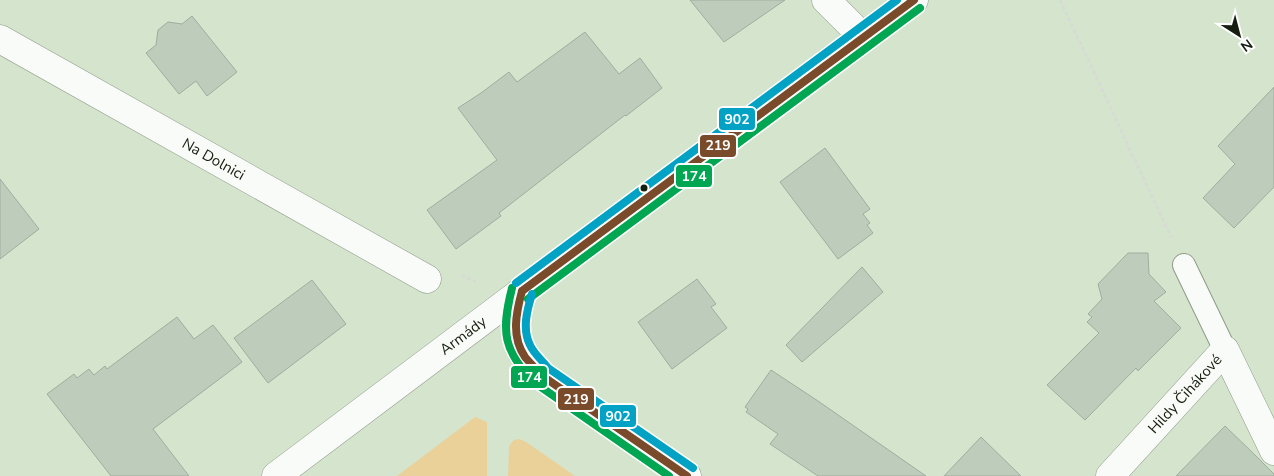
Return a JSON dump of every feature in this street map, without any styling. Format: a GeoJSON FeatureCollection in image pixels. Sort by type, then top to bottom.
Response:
{"type":"FeatureCollection","features":[{"type":"Feature","properties":{"kind":"street"},"geometry":{"type":"LineString","coordinates":[[826,0],[864,38]]}},
{"type":"Feature","properties":{"kind":"street","name":"Armády"},"geometry":{"type":"LineString","coordinates":[[276,476],[914,0]]}},
{"type":"Feature","properties":{"kind":"street","name":"Na Dolnici"},"geometry":{"type":"LineString","coordinates":[[0,39],[427,279]]}},
{"type":"Feature","properties":{"kind":"street"},"geometry":{"type":"LineString","coordinates":[[522,291],[516,313],[515,332],[524,356],[535,369],[687,476]]}},
{"type":"Feature","properties":{"kind":"street","name":"Hildy Čihákové"},"geometry":{"type":"LineString","coordinates":[[1110,476],[1225,350],[1274,451]]}},
{"type":"Feature","properties":{"kind":"lane"},"geometry":{"type":"LineString","coordinates":[[1184,265],[1225,350]]}},
{"type":"Feature","properties":{"kind":"path"},"geometry":{"type":"LineString","coordinates":[[1060,0],[1184,265]]}},
{"type":"Feature","properties":{"kind":"path"},"geometry":{"type":"LineString","coordinates":[[460,274],[477,282]]}},
{"type":"Feature","properties":{"kind":"shaded area"},"geometry":{"type":"Polygon","coordinates":[[[475,417],[487,422],[487,476],[397,476],[475,417]]]}},
{"type":"Feature","properties":{"kind":"shaded area"},"geometry":{"type":"Polygon","coordinates":[[[519,439],[575,476],[508,476],[509,446],[514,440],[519,439]]]}},
{"type":"Feature","properties":{"kind":"building"},"geometry":{"type":"Polygon","coordinates":[[[690,0],[785,0],[724,42],[690,0]]]}},
{"type":"Feature","properties":{"kind":"building"},"geometry":{"type":"Polygon","coordinates":[[[192,16],[237,72],[207,96],[196,81],[179,94],[146,53],[156,45],[158,30],[168,22],[182,24],[192,16]]]}},
{"type":"Feature","properties":{"kind":"building"},"geometry":{"type":"Polygon","coordinates":[[[585,32],[619,74],[640,58],[662,88],[499,213],[501,216],[456,249],[427,210],[497,160],[458,108],[509,72],[517,82],[585,32]]]}},
{"type":"Feature","properties":{"kind":"building"},"geometry":{"type":"Polygon","coordinates":[[[1274,87],[1274,187],[1234,228],[1203,198],[1235,164],[1218,146],[1274,87]]]}},
{"type":"Feature","properties":{"kind":"building"},"geometry":{"type":"Polygon","coordinates":[[[825,148],[870,209],[863,214],[870,223],[867,225],[873,233],[838,259],[780,182],[825,148]]]}},
{"type":"Feature","properties":{"kind":"building"},"geometry":{"type":"Polygon","coordinates":[[[0,179],[39,229],[0,259],[0,179]]]}},
{"type":"Feature","properties":{"kind":"building"},"geometry":{"type":"Polygon","coordinates":[[[1128,253],[1148,253],[1149,274],[1166,292],[1154,301],[1181,328],[1138,371],[1136,368],[1085,420],[1047,385],[1099,333],[1087,322],[1092,317],[1088,314],[1102,299],[1098,284],[1128,253]]]}},
{"type":"Feature","properties":{"kind":"building"},"geometry":{"type":"Polygon","coordinates":[[[862,267],[883,292],[802,362],[786,345],[862,267]]]}},
{"type":"Feature","properties":{"kind":"building"},"geometry":{"type":"Polygon","coordinates":[[[697,279],[716,304],[711,307],[727,328],[672,369],[638,322],[697,279]]]}},
{"type":"Feature","properties":{"kind":"building"},"geometry":{"type":"Polygon","coordinates":[[[312,280],[346,324],[268,383],[234,338],[312,280]]]}},
{"type":"Feature","properties":{"kind":"building"},"geometry":{"type":"Polygon","coordinates":[[[177,317],[194,339],[213,325],[242,362],[153,429],[189,476],[111,476],[47,394],[74,374],[77,378],[89,369],[94,375],[105,366],[107,369],[177,317]]]}},
{"type":"Feature","properties":{"kind":"building"},"geometry":{"type":"Polygon","coordinates":[[[771,370],[926,476],[818,476],[770,444],[778,434],[746,412],[748,409],[745,407],[771,370]]]}},
{"type":"Feature","properties":{"kind":"building"},"geometry":{"type":"Polygon","coordinates":[[[1225,426],[1274,476],[1176,476],[1225,426]]]}},
{"type":"Feature","properties":{"kind":"building"},"geometry":{"type":"Polygon","coordinates":[[[981,437],[1021,476],[944,476],[981,437]]]}},
{"type":"Feature","properties":{"kind":"transit line","name":"902"},"geometry":{"type":"LineString","coordinates":[[516,283],[897,0]]}},
{"type":"Feature","properties":{"kind":"transit line","name":"219"},"geometry":{"type":"LineString","coordinates":[[522,291],[914,0]]}},
{"type":"Feature","properties":{"kind":"transit line","name":"174"},"geometry":{"type":"LineString","coordinates":[[528,299],[920,8]]}},
{"type":"Feature","properties":{"kind":"transit line","name":"174"},"geometry":{"type":"LineString","coordinates":[[512,288],[506,317],[507,340],[516,361],[524,372],[535,383],[669,476]]}},
{"type":"Feature","properties":{"kind":"transit line","name":"219"},"geometry":{"type":"LineString","coordinates":[[522,291],[518,308],[516,333],[521,349],[529,362],[541,375],[687,476]]}},
{"type":"Feature","properties":{"kind":"transit line","name":"902"},"geometry":{"type":"LineString","coordinates":[[532,294],[528,306],[526,333],[530,345],[548,368],[693,468]]}}]}
